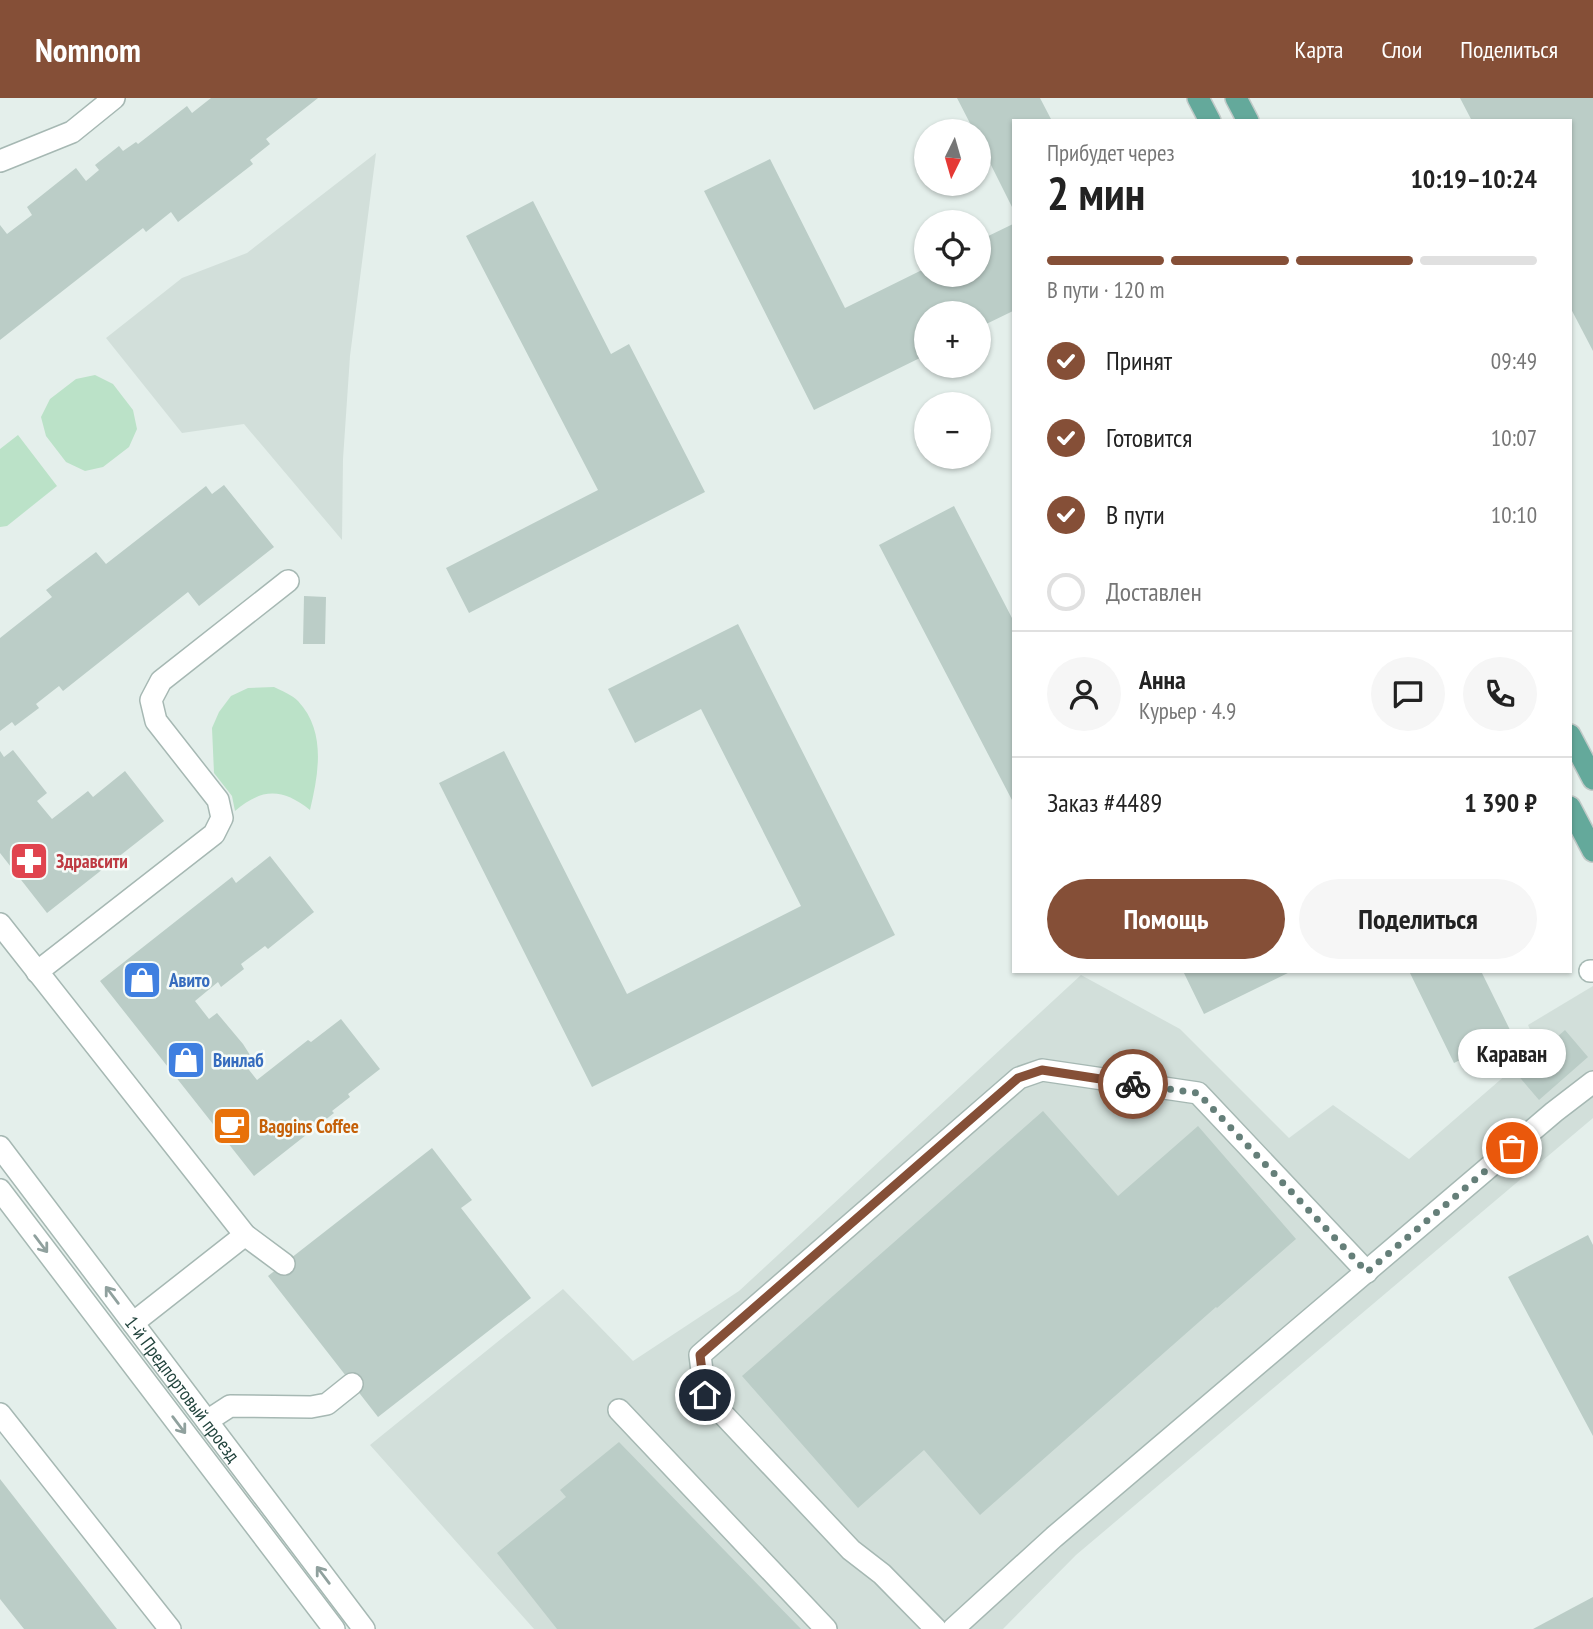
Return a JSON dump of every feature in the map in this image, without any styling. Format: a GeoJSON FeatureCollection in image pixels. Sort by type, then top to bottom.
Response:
{"type":"FeatureCollection","features":[{"type":"Feature","properties":{"kind":"main road"},"geometry":{"type":"LineString","coordinates":[[1198,98],[1209,119]]}},
{"type":"Feature","properties":{"kind":"main road"},"geometry":{"type":"LineString","coordinates":[[1236,98],[1247,119]]}},
{"type":"Feature","properties":{"kind":"main road"},"geometry":{"type":"LineString","coordinates":[[1572,739],[1593,779]]}},
{"type":"Feature","properties":{"kind":"main road"},"geometry":{"type":"LineString","coordinates":[[1572,811],[1593,851]]}},
{"type":"Feature","properties":{"kind":"street"},"geometry":{"type":"LineString","coordinates":[[0,160],[72,132],[114,98]]}},
{"type":"Feature","properties":{"kind":"street"},"geometry":{"type":"LineString","coordinates":[[37,972],[214,834],[222,818],[218,800],[156,721],[151,700],[161,681],[288,581]]}},
{"type":"Feature","properties":{"kind":"street"},"geometry":{"type":"LineString","coordinates":[[0,924],[245,1235],[284,1264]]}},
{"type":"Feature","properties":{"kind":"street"},"geometry":{"type":"LineString","coordinates":[[936,1629],[882,1574],[851,1550],[705,1395],[700,1355],[1018,1078],[1042,1070],[1198,1093],[1367,1272]]}},
{"type":"Feature","properties":{"kind":"street"},"geometry":{"type":"LineString","coordinates":[[953,1629],[1054,1537],[1593,1082]]}},
{"type":"Feature","properties":{"kind":"street","name":"1-й Предпортовый проезд"},"geometry":{"type":"LineString","coordinates":[[0,1147],[364,1629]]}},
{"type":"Feature","properties":{"kind":"street","name":"1-й Предпортовый проезд"},"geometry":{"type":"LineString","coordinates":[[0,1190],[334,1629]]}},
{"type":"Feature","properties":{"kind":"street"},"geometry":{"type":"LineString","coordinates":[[133,1323],[245,1235]]}},
{"type":"Feature","properties":{"kind":"street"},"geometry":{"type":"LineString","coordinates":[[207,1421],[230,1406],[311,1407],[327,1404],[352,1384]]}},
{"type":"Feature","properties":{"kind":"street"},"geometry":{"type":"LineString","coordinates":[[620,1410],[826,1629]]}},
{"type":"Feature","properties":{"kind":"street"},"geometry":{"type":"LineString","coordinates":[[0,1414],[170,1629]]}},
{"type":"Feature","properties":{"kind":"shaded area"},"geometry":{"type":"Polygon","coordinates":[[[376,153],[350,356],[343,459],[342,540],[244,424],[182,433],[106,338],[182,278],[247,253],[376,153]]]}},
{"type":"Feature","properties":{"kind":"shaded area"},"geometry":{"type":"Polygon","coordinates":[[[1081,975],[1180,1029],[1289,1138],[1333,1105],[1409,1159],[1538,1047],[1528,1025],[1593,986],[1593,1118],[1076,1555],[1003,1629],[534,1629],[370,1445],[563,1289],[633,1361],[739,1291],[1081,975]]]}},
{"type":"Feature","properties":{"kind":"green space"},"geometry":{"type":"Polygon","coordinates":[[[95,375],[113,384],[133,410],[137,429],[129,447],[103,467],[85,471],[66,462],[46,436],[41,417],[50,399],[76,379],[95,375]]]}},
{"type":"Feature","properties":{"kind":"green space"},"geometry":{"type":"Polygon","coordinates":[[[18,435],[57,486],[7,526],[0,527],[0,449],[18,435]]]}},
{"type":"Feature","properties":{"kind":"green space"},"geometry":{"type":"Polygon","coordinates":[[[274,687],[298,701],[313,725],[318,767],[310,810],[290,798],[272,794],[254,798],[235,811],[232,796],[214,773],[212,728],[219,712],[231,696],[248,688],[274,687]]]}},
{"type":"Feature","properties":{"kind":"building"},"geometry":{"type":"Polygon","coordinates":[[[211,98],[318,98],[266,139],[270,144],[250,160],[253,164],[178,222],[171,212],[146,232],[143,228],[0,340],[0,225],[7,234],[32,215],[27,207],[76,168],[86,181],[99,170],[95,165],[119,146],[123,151],[136,142],[138,144],[187,106],[192,113],[211,98]]]}},
{"type":"Feature","properties":{"kind":"building"},"geometry":{"type":"Polygon","coordinates":[[[957,98],[1040,98],[1051,119],[1012,119],[1012,207],[991,165],[991,119],[968,119],[957,98]]]}},
{"type":"Feature","properties":{"kind":"building"},"geometry":{"type":"Polygon","coordinates":[[[1460,98],[1593,98],[1593,351],[1572,311],[1572,119],[1471,119],[1460,98]]]}},
{"type":"Feature","properties":{"kind":"building"},"geometry":{"type":"Polygon","coordinates":[[[770,159],[845,308],[914,274],[914,287],[991,287],[991,235],[1012,224],[1012,311],[991,322],[991,301],[914,301],[914,361],[814,410],[704,191],[770,159]]]}},
{"type":"Feature","properties":{"kind":"building"},"geometry":{"type":"Polygon","coordinates":[[[533,201],[611,354],[629,344],[705,492],[469,613],[446,568],[598,490],[466,236],[533,201]]]}},
{"type":"Feature","properties":{"kind":"building"},"geometry":{"type":"Polygon","coordinates":[[[224,485],[274,547],[199,606],[188,592],[63,691],[59,686],[36,704],[39,708],[15,726],[12,722],[0,731],[0,638],[52,597],[46,590],[96,552],[106,564],[206,486],[212,494],[224,485]]]}},
{"type":"Feature","properties":{"kind":"building"},"geometry":{"type":"Polygon","coordinates":[[[954,506],[1012,618],[1012,800],[879,545],[954,506]]]}},
{"type":"Feature","properties":{"kind":"building"},"geometry":{"type":"Polygon","coordinates":[[[304,596],[326,597],[325,644],[303,644],[304,596]]]}},
{"type":"Feature","properties":{"kind":"building"},"geometry":{"type":"Polygon","coordinates":[[[738,624],[895,935],[592,1087],[439,783],[504,751],[627,994],[801,906],[701,709],[635,743],[608,689],[738,624]]]}},
{"type":"Feature","properties":{"kind":"building"},"geometry":{"type":"Polygon","coordinates":[[[13,750],[47,793],[37,801],[52,819],[88,791],[93,797],[125,771],[164,821],[47,913],[0,853],[0,751],[4,757],[13,750]]]}},
{"type":"Feature","properties":{"kind":"building"},"geometry":{"type":"Polygon","coordinates":[[[270,856],[314,912],[268,949],[265,946],[241,964],[244,969],[221,987],[218,982],[195,1001],[209,1019],[217,1013],[243,1044],[250,1055],[242,1061],[257,1080],[308,1040],[311,1042],[341,1019],[380,1069],[348,1094],[350,1097],[332,1111],[334,1113],[254,1176],[100,981],[232,877],[236,883],[270,856]]]}},
{"type":"Feature","properties":{"kind":"building"},"geometry":{"type":"Polygon","coordinates":[[[1184,973],[1288,973],[1204,1014],[1184,973]]]}},
{"type":"Feature","properties":{"kind":"building"},"geometry":{"type":"Polygon","coordinates":[[[1410,973],[1482,973],[1512,1034],[1454,1063],[1410,973]]]}},
{"type":"Feature","properties":{"kind":"building"},"geometry":{"type":"Polygon","coordinates":[[[1565,1030],[1588,1057],[1539,1100],[1516,1073],[1565,1030]]]}},
{"type":"Feature","properties":{"kind":"building"},"geometry":{"type":"Polygon","coordinates":[[[1043,1111],[1118,1196],[1198,1126],[1296,1239],[980,1515],[924,1450],[858,1508],[742,1376],[1043,1111]]]}},
{"type":"Feature","properties":{"kind":"building"},"geometry":{"type":"Polygon","coordinates":[[[432,1148],[472,1200],[461,1208],[531,1298],[378,1417],[268,1276],[432,1148]]]}},
{"type":"Feature","properties":{"kind":"building"},"geometry":{"type":"Polygon","coordinates":[[[1588,1235],[1593,1245],[1593,1436],[1508,1277],[1588,1235]]]}},
{"type":"Feature","properties":{"kind":"building"},"geometry":{"type":"Polygon","coordinates":[[[619,1442],[801,1629],[557,1629],[497,1553],[566,1497],[560,1490],[619,1442]]]}},
{"type":"Feature","properties":{"kind":"building"},"geometry":{"type":"Polygon","coordinates":[[[0,1479],[117,1629],[24,1629],[0,1599],[0,1479]]]}},
{"type":"Feature","properties":{"kind":"building"},"geometry":{"type":"Polygon","coordinates":[[[1593,1597],[1593,1629],[1533,1629],[1593,1597]]]}},
{"type":"Feature","properties":{"kind":"way so far"},"geometry":{"type":"LineString","coordinates":[[1133,1084],[1198,1093],[1367,1272],[1512,1148]]}},
{"type":"Feature","properties":{"kind":"place","name":"Здравсити"},"geometry":{"type":"Point","coordinates":[29,861]}},
{"type":"Feature","properties":{"kind":"place","name":"Авито"},"geometry":{"type":"Point","coordinates":[142,980]}},
{"type":"Feature","properties":{"kind":"place","name":"Винлаб"},"geometry":{"type":"Point","coordinates":[186,1060]}},
{"type":"Feature","properties":{"kind":"place","name":"Baggins Coffee"},"geometry":{"type":"Point","coordinates":[232,1126]}},
{"type":"Feature","properties":{"kind":"place","name":"Караван"},"geometry":{"type":"Point","coordinates":[1512,1148]}},
{"type":"Feature","properties":{"kind":"route"},"geometry":{"type":"LineString","coordinates":[[705,1395],[700,1355],[1018,1078],[1042,1070],[1133,1084]]}}]}
